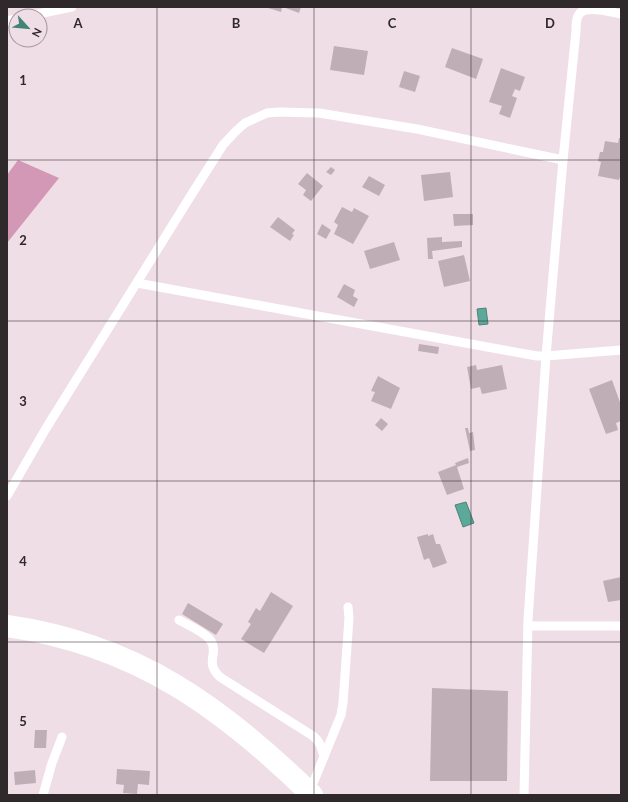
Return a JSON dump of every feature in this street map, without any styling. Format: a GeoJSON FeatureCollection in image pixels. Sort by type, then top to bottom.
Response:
{"type":"FeatureCollection","features":[{"type":"Feature","properties":{"kind":"main road"},"geometry":{"type":"LineString","coordinates":[[7,626],[47,633],[80,642],[127,659],[164,678],[204,702],[225,718],[278,763],[309,792]]}},
{"type":"Feature","properties":{"kind":"lane"},"geometry":{"type":"LineString","coordinates":[[48,12],[72,7]]}},
{"type":"Feature","properties":{"kind":"lane"},"geometry":{"type":"LineString","coordinates":[[524,795],[528,626],[546,356],[577,19],[580,13],[586,9],[621,14]]}},
{"type":"Feature","properties":{"kind":"lane"},"geometry":{"type":"LineString","coordinates":[[7,496],[45,430],[223,145],[234,132],[245,123],[267,113],[319,113],[417,129],[563,160]]}},
{"type":"Feature","properties":{"kind":"lane"},"geometry":{"type":"LineString","coordinates":[[137,283],[546,356],[621,350]]}},
{"type":"Feature","properties":{"kind":"lane"},"geometry":{"type":"LineString","coordinates":[[309,792],[341,715],[344,703],[349,618],[348,607]]}},
{"type":"Feature","properties":{"kind":"lane"},"geometry":{"type":"LineString","coordinates":[[179,620],[211,640],[213,646],[211,665],[214,672],[317,739],[322,747],[324,757]]}},
{"type":"Feature","properties":{"kind":"lane"},"geometry":{"type":"LineString","coordinates":[[528,626],[621,626]]}},
{"type":"Feature","properties":{"kind":"lane"},"geometry":{"type":"LineString","coordinates":[[43,795],[52,763],[62,737]]}},
{"type":"Feature","properties":{"kind":"shaded area"},"geometry":{"type":"Polygon","coordinates":[[[18,160],[59,178],[7,243],[7,175],[18,160]]]}},
{"type":"Feature","properties":{"kind":"shaded area"},"geometry":{"type":"Polygon","coordinates":[[[486,308],[488,324],[479,325],[477,309],[486,308]]]}},
{"type":"Feature","properties":{"kind":"shaded area"},"geometry":{"type":"Polygon","coordinates":[[[466,502],[474,523],[463,527],[455,505],[466,502]]]}},
{"type":"Feature","properties":{"kind":"building"},"geometry":{"type":"Polygon","coordinates":[[[265,7],[282,7],[281,12],[265,7]]]}},
{"type":"Feature","properties":{"kind":"building"},"geometry":{"type":"Polygon","coordinates":[[[283,7],[301,7],[299,13],[283,7]]]}},
{"type":"Feature","properties":{"kind":"building"},"geometry":{"type":"Polygon","coordinates":[[[334,46],[368,51],[364,75],[330,70],[334,46]]]}},
{"type":"Feature","properties":{"kind":"building"},"geometry":{"type":"Polygon","coordinates":[[[452,48],[483,59],[476,79],[445,67],[452,48]]]}},
{"type":"Feature","properties":{"kind":"building"},"geometry":{"type":"Polygon","coordinates":[[[501,68],[525,77],[520,91],[515,89],[512,96],[517,98],[510,118],[499,114],[502,106],[489,102],[501,68]]]}},
{"type":"Feature","properties":{"kind":"building"},"geometry":{"type":"Polygon","coordinates":[[[404,71],[420,76],[415,92],[399,87],[404,71]]]}},
{"type":"Feature","properties":{"kind":"building"},"geometry":{"type":"Polygon","coordinates":[[[619,138],[621,138],[621,173],[619,180],[598,176],[601,162],[598,161],[600,152],[603,152],[605,141],[618,143],[619,138]]]}},
{"type":"Feature","properties":{"kind":"building"},"geometry":{"type":"Polygon","coordinates":[[[331,167],[335,170],[331,175],[326,172],[331,167]]]}},
{"type":"Feature","properties":{"kind":"building"},"geometry":{"type":"Polygon","coordinates":[[[450,172],[453,197],[424,201],[421,175],[450,172]]]}},
{"type":"Feature","properties":{"kind":"building"},"geometry":{"type":"Polygon","coordinates":[[[307,173],[323,186],[311,201],[303,195],[306,190],[298,184],[307,173]]]}},
{"type":"Feature","properties":{"kind":"building"},"geometry":{"type":"Polygon","coordinates":[[[369,176],[385,185],[379,196],[362,187],[369,176]]]}},
{"type":"Feature","properties":{"kind":"building"},"geometry":{"type":"Polygon","coordinates":[[[342,207],[352,212],[354,208],[369,216],[353,244],[334,234],[338,225],[334,222],[342,207]]]}},
{"type":"Feature","properties":{"kind":"building"},"geometry":{"type":"Polygon","coordinates":[[[453,214],[473,214],[473,225],[454,226],[453,214]]]}},
{"type":"Feature","properties":{"kind":"building"},"geometry":{"type":"Polygon","coordinates":[[[278,217],[295,230],[290,241],[270,227],[278,217]]]}},
{"type":"Feature","properties":{"kind":"building"},"geometry":{"type":"Polygon","coordinates":[[[322,224],[331,230],[326,239],[317,234],[322,224]]]}},
{"type":"Feature","properties":{"kind":"building"},"geometry":{"type":"Polygon","coordinates":[[[442,237],[442,242],[462,241],[462,247],[432,251],[433,259],[428,259],[427,238],[442,237]]]}},
{"type":"Feature","properties":{"kind":"building"},"geometry":{"type":"Polygon","coordinates":[[[394,242],[400,260],[370,269],[364,251],[394,242]]]}},
{"type":"Feature","properties":{"kind":"building"},"geometry":{"type":"Polygon","coordinates":[[[464,255],[470,281],[444,287],[438,261],[464,255]]]}},
{"type":"Feature","properties":{"kind":"building"},"geometry":{"type":"Polygon","coordinates":[[[344,284],[355,290],[353,296],[358,299],[354,307],[337,297],[344,284]]]}},
{"type":"Feature","properties":{"kind":"building"},"geometry":{"type":"Polygon","coordinates":[[[419,344],[439,347],[438,354],[418,351],[419,344]]]}},
{"type":"Feature","properties":{"kind":"building"},"geometry":{"type":"Polygon","coordinates":[[[476,365],[477,370],[502,365],[507,389],[482,394],[480,387],[471,389],[467,367],[476,365]]]}},
{"type":"Feature","properties":{"kind":"building"},"geometry":{"type":"Polygon","coordinates":[[[378,376],[400,388],[391,409],[371,401],[375,392],[371,391],[378,376]]]}},
{"type":"Feature","properties":{"kind":"building"},"geometry":{"type":"Polygon","coordinates":[[[612,380],[621,405],[621,421],[616,423],[618,430],[606,434],[589,389],[612,380]]]}},
{"type":"Feature","properties":{"kind":"building"},"geometry":{"type":"Polygon","coordinates":[[[381,418],[388,424],[382,431],[375,425],[381,418]]]}},
{"type":"Feature","properties":{"kind":"building"},"geometry":{"type":"Polygon","coordinates":[[[465,428],[468,428],[469,433],[473,432],[475,450],[470,451],[465,428]]]}},
{"type":"Feature","properties":{"kind":"building"},"geometry":{"type":"Polygon","coordinates":[[[468,458],[469,463],[457,467],[464,489],[447,495],[438,472],[456,465],[455,463],[468,458]]]}},
{"type":"Feature","properties":{"kind":"building"},"geometry":{"type":"Polygon","coordinates":[[[428,534],[428,536],[433,534],[436,544],[440,544],[447,563],[433,568],[429,558],[424,560],[417,537],[428,534]]]}},
{"type":"Feature","properties":{"kind":"building"},"geometry":{"type":"Polygon","coordinates":[[[621,577],[621,600],[608,602],[603,581],[621,577]]]}},
{"type":"Feature","properties":{"kind":"building"},"geometry":{"type":"Polygon","coordinates":[[[271,592],[293,606],[264,653],[241,639],[251,624],[248,622],[256,608],[260,611],[271,592]]]}},
{"type":"Feature","properties":{"kind":"building"},"geometry":{"type":"Polygon","coordinates":[[[188,603],[223,624],[216,635],[182,614],[188,603]]]}},
{"type":"Feature","properties":{"kind":"building"},"geometry":{"type":"Polygon","coordinates":[[[432,688],[508,691],[507,781],[430,781],[432,688]]]}},
{"type":"Feature","properties":{"kind":"building"},"geometry":{"type":"Polygon","coordinates":[[[35,730],[47,730],[46,748],[34,748],[35,730]]]}},
{"type":"Feature","properties":{"kind":"building"},"geometry":{"type":"Polygon","coordinates":[[[117,769],[150,771],[149,785],[138,784],[137,794],[123,793],[124,785],[116,784],[117,769]]]}},
{"type":"Feature","properties":{"kind":"building"},"geometry":{"type":"Polygon","coordinates":[[[35,770],[36,783],[15,785],[14,772],[35,770]]]}}]}
